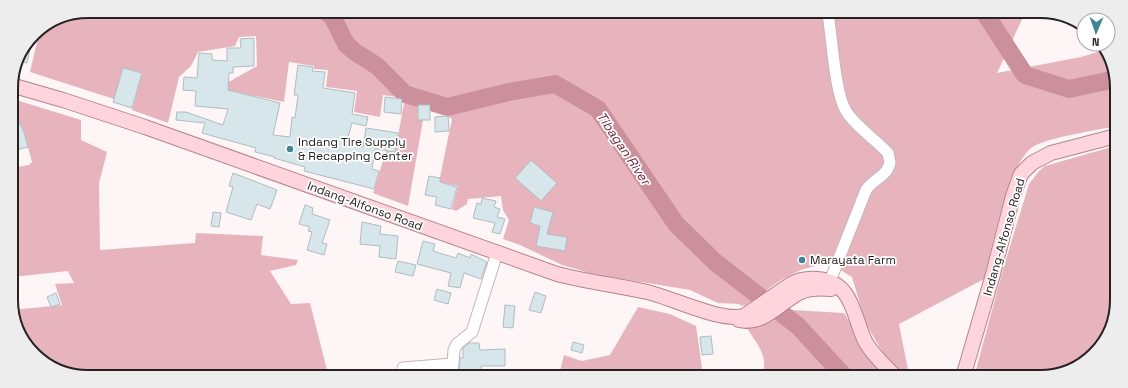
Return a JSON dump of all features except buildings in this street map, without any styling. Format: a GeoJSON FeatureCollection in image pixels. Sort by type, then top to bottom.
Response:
{"type":"FeatureCollection","features":[{"type":"Feature","properties":{"kind":"main road","name":"Indang-Alfonso Road"},"geometry":{"type":"LineString","coordinates":[[18,87],[145,127],[497,253],[570,277],[652,294],[723,316],[741,317],[757,314],[791,291],[805,279],[830,281]]}},
{"type":"Feature","properties":{"kind":"main road","name":"Indang-Alfonso Road"},"geometry":{"type":"LineString","coordinates":[[965,370],[990,285],[1013,196],[1021,174],[1032,163],[1051,153],[1110,138]]}},
{"type":"Feature","properties":{"kind":"main road"},"geometry":{"type":"LineString","coordinates":[[830,281],[842,288],[847,296],[868,346],[890,370]]}},
{"type":"Feature","properties":{"kind":"main road","name":"Indang-Alfonso Road"},"geometry":{"type":"LineString","coordinates":[[791,291],[804,291],[819,288],[841,291],[847,296]]}},
{"type":"Feature","properties":{"kind":"street"},"geometry":{"type":"LineString","coordinates":[[829,18],[839,92],[843,105],[849,115],[888,153],[890,162],[885,173],[868,187],[830,281]]}},
{"type":"Feature","properties":{"kind":"street"},"geometry":{"type":"LineString","coordinates":[[403,370],[403,368],[452,369],[453,353],[456,345],[469,336],[473,331],[497,253]]}},
{"type":"Feature","properties":{"kind":"shaded area"},"geometry":{"type":"Polygon","coordinates":[[[88,18],[1023,18],[997,73],[1100,52],[1109,75],[1110,127],[1064,136],[1036,145],[1026,153],[1010,185],[1003,206],[984,279],[899,324],[908,370],[896,370],[886,358],[866,324],[852,277],[830,265],[818,265],[796,272],[775,284],[746,305],[741,306],[739,304],[718,303],[690,290],[593,274],[562,265],[520,245],[503,239],[509,220],[503,210],[501,196],[468,199],[467,204],[456,211],[452,209],[458,186],[439,182],[452,119],[425,101],[418,105],[418,119],[423,120],[408,206],[373,193],[386,151],[395,152],[405,98],[383,95],[380,117],[354,112],[357,91],[326,87],[328,70],[314,69],[314,66],[289,62],[284,102],[226,90],[227,83],[257,66],[256,36],[239,37],[235,46],[198,52],[191,66],[179,77],[168,123],[132,110],[142,73],[123,68],[114,99],[30,72],[37,41],[42,35],[53,27],[70,20],[88,18]]]}},
{"type":"Feature","properties":{"kind":"shaded area"},"geometry":{"type":"Polygon","coordinates":[[[18,101],[81,120],[81,140],[107,152],[99,183],[100,250],[195,243],[196,233],[263,236],[261,255],[298,260],[296,265],[270,271],[291,304],[310,303],[327,370],[88,370],[70,368],[61,365],[42,353],[35,346],[25,331],[19,309],[62,305],[55,284],[74,283],[68,271],[18,276],[18,167],[29,165],[32,162],[24,132],[18,120],[18,101]]]}},
{"type":"Feature","properties":{"kind":"shaded area"},"geometry":{"type":"Polygon","coordinates":[[[1110,147],[1110,300],[1108,318],[1105,327],[1093,346],[1075,361],[1053,369],[976,370],[1004,266],[1029,184],[1045,166],[1110,147]]]}},
{"type":"Feature","properties":{"kind":"shaded area"},"geometry":{"type":"Polygon","coordinates":[[[638,307],[670,314],[696,326],[702,370],[560,370],[564,355],[582,361],[610,355],[638,307]]]}},
{"type":"Feature","properties":{"kind":"shaded area"},"geometry":{"type":"Polygon","coordinates":[[[792,310],[844,313],[874,363],[882,370],[764,370],[763,355],[745,324],[780,313],[785,316],[792,310]]]}},
{"type":"Feature","properties":{"kind":"waterway","name":"Tibagan River"},"geometry":{"type":"LineString","coordinates":[[333,18],[346,44],[355,52],[377,66],[405,94],[447,107],[509,92],[555,84],[598,109],[676,224],[715,262],[798,326],[838,370]]}},
{"type":"Feature","properties":{"kind":"waterway"},"geometry":{"type":"LineString","coordinates":[[988,18],[1025,75],[1069,89],[1110,80]]}},
{"type":"Feature","properties":{"kind":"place","name":"Indang Tire Supply & Recapping Center"},"geometry":{"type":"Point","coordinates":[290,149]}},
{"type":"Feature","properties":{"kind":"place","name":"Marayata Farm"},"geometry":{"type":"Point","coordinates":[802,260]}}]}
